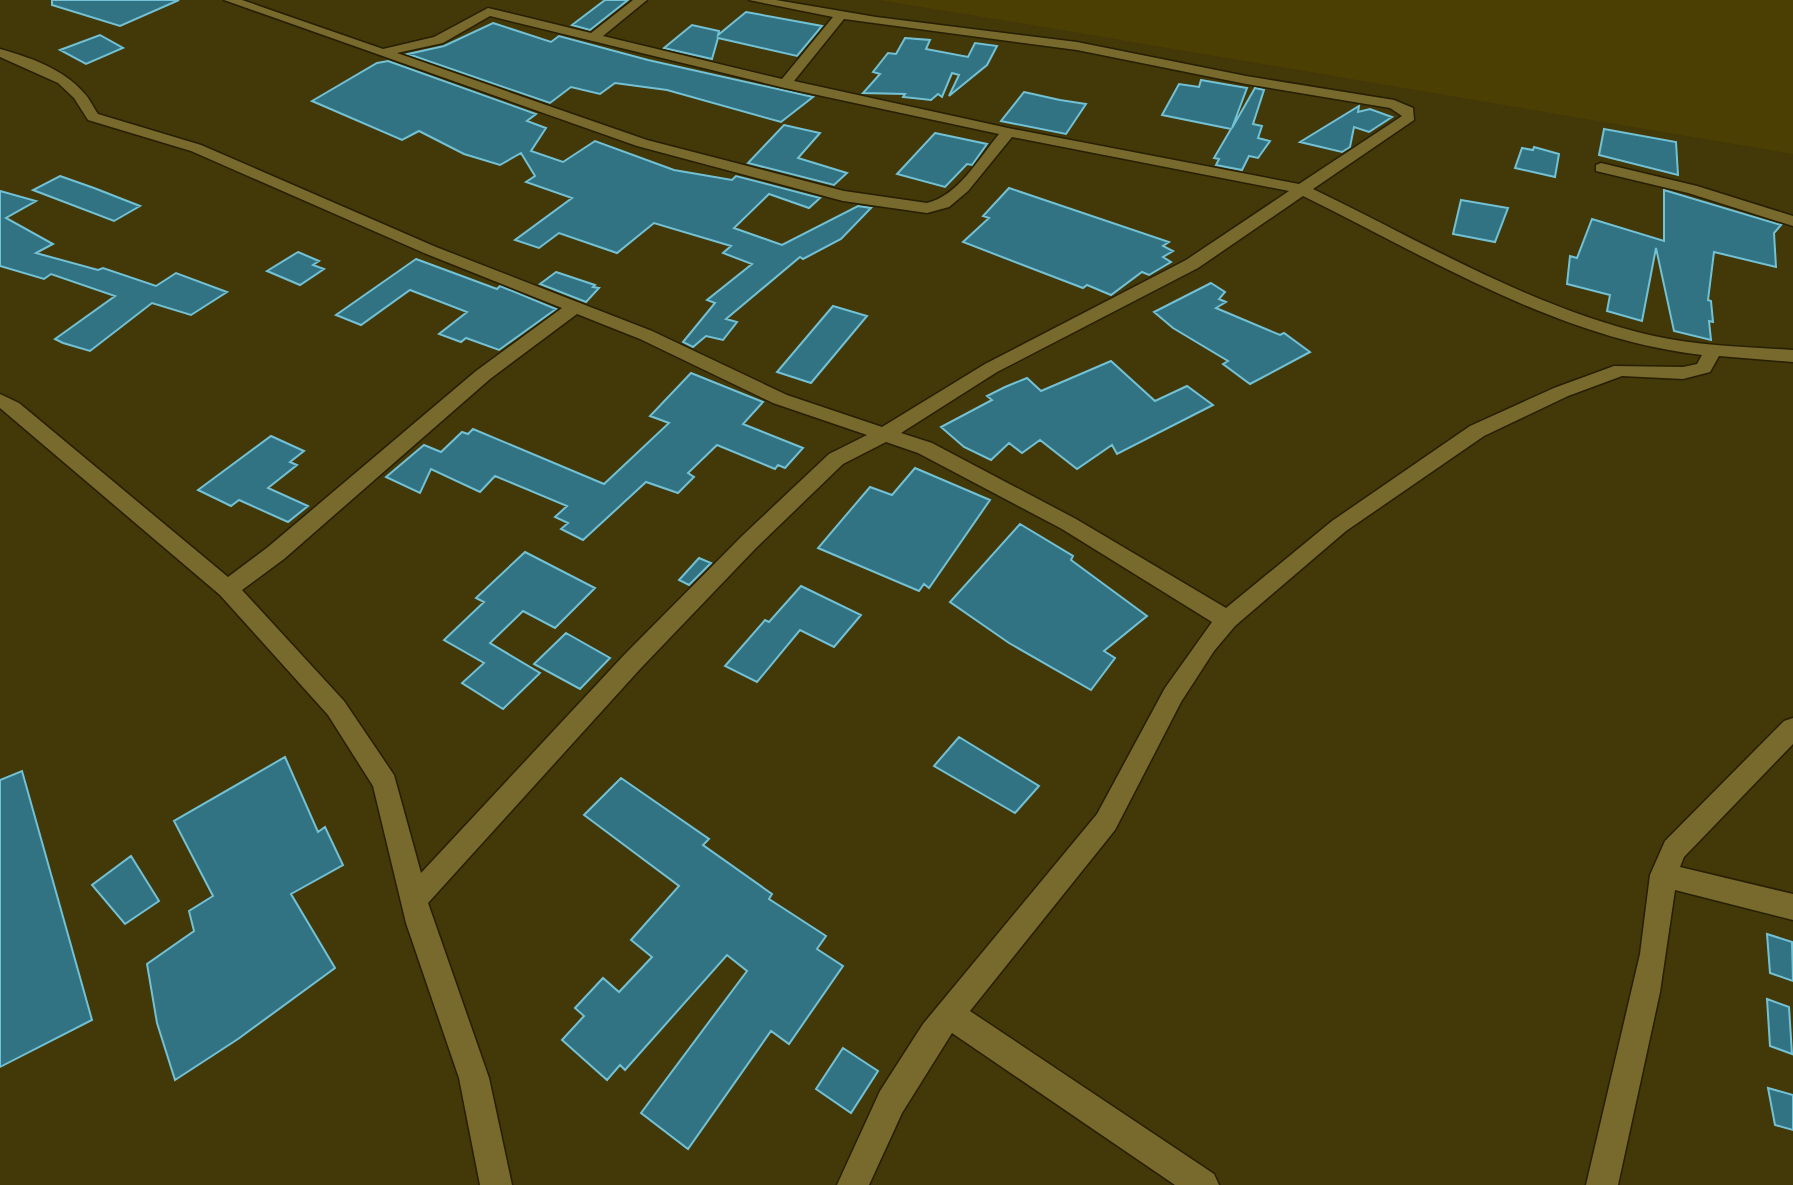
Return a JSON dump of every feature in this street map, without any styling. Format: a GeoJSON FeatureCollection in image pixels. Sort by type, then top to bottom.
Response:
{"type":"FeatureCollection","features":[{"type":"Feature","properties":{"kind":"street"},"geometry":{"type":"LineString","coordinates":[[230,0],[642,143],[843,196],[927,208],[943,204],[954,197],[1008,132]]}},
{"type":"Feature","properties":{"kind":"street"},"geometry":{"type":"LineString","coordinates":[[591,39],[641,0]]}},
{"type":"Feature","properties":{"kind":"street"},"geometry":{"type":"LineString","coordinates":[[414,899],[749,542],[836,459],[885,434],[991,368],[1192,264],[1409,117],[1408,111],[1379,101],[1246,80],[1077,46],[755,0]]}},
{"type":"Feature","properties":{"kind":"street"},"geometry":{"type":"LineString","coordinates":[[382,53],[438,40],[488,12],[785,84],[1303,190],[1575,317],[1639,337],[1713,351],[1793,356],[1793,344]]}},
{"type":"Feature","properties":{"kind":"street"},"geometry":{"type":"LineString","coordinates":[[785,84],[842,14]]}},
{"type":"Feature","properties":{"kind":"street"},"geometry":{"type":"LineString","coordinates":[[0,53],[33,65],[71,87],[93,117],[196,148],[430,250],[669,345],[780,399],[925,448],[1069,524],[1227,620]]}},
{"type":"Feature","properties":{"kind":"street"},"geometry":{"type":"LineString","coordinates":[[1601,168],[1692,189],[1793,221]]}},
{"type":"Feature","properties":{"kind":"street"},"geometry":{"type":"LineString","coordinates":[[228,589],[276,553],[483,375],[576,306]]}},
{"type":"Feature","properties":{"kind":"street"},"geometry":{"type":"LineString","coordinates":[[1620,370],[1639,337]]}},
{"type":"Feature","properties":{"kind":"street"},"geometry":{"type":"LineString","coordinates":[[853,1185],[891,1102],[948,1013],[1106,822],[1173,695],[1206,645],[1227,620],[1339,526],[1477,431],[1561,392],[1620,370],[1683,373],[1704,368],[1713,351]]}},
{"type":"Feature","properties":{"kind":"street"},"geometry":{"type":"LineString","coordinates":[[0,400],[228,589],[336,708],[385,783],[414,899],[474,1078],[496,1185]]}},
{"type":"Feature","properties":{"kind":"street"},"geometry":{"type":"LineString","coordinates":[[1602,1185],[1619,1091],[1635,1047],[1661,911],[1663,875],[1674,849],[1793,728]]}},
{"type":"Feature","properties":{"kind":"street"},"geometry":{"type":"LineString","coordinates":[[1663,875],[1793,907]]}},
{"type":"Feature","properties":{"kind":"street"},"geometry":{"type":"LineString","coordinates":[[948,1013],[1203,1185]]}},
{"type":"Feature","properties":{"kind":"shaded area"},"geometry":{"type":"Polygon","coordinates":[[[879,0],[1793,0],[1793,154],[1056,29],[879,0]]]}},
{"type":"Feature","properties":{"kind":"building"},"geometry":{"type":"Polygon","coordinates":[[[52,0],[179,0],[120,26],[52,5],[52,0]]]}},
{"type":"Feature","properties":{"kind":"building"},"geometry":{"type":"Polygon","coordinates":[[[605,0],[628,0],[590,30],[572,25],[605,0]]]}},
{"type":"Feature","properties":{"kind":"building"},"geometry":{"type":"Polygon","coordinates":[[[746,12],[822,26],[797,56],[718,38],[712,59],[664,48],[692,25],[719,31],[718,35],[746,12]]]}},
{"type":"Feature","properties":{"kind":"building"},"geometry":{"type":"Polygon","coordinates":[[[493,23],[551,42],[559,36],[648,60],[813,97],[781,122],[667,90],[615,83],[600,94],[571,87],[550,103],[408,54],[444,46],[493,23]]]}},
{"type":"Feature","properties":{"kind":"building"},"geometry":{"type":"Polygon","coordinates":[[[100,35],[123,48],[86,64],[60,50],[100,35]]]}},
{"type":"Feature","properties":{"kind":"building"},"geometry":{"type":"Polygon","coordinates":[[[905,38],[930,40],[926,49],[968,57],[975,43],[997,46],[987,65],[949,96],[959,75],[952,73],[942,97],[938,94],[931,100],[903,97],[905,94],[863,93],[880,74],[873,72],[888,53],[896,54],[905,38]]]}},
{"type":"Feature","properties":{"kind":"building"},"geometry":{"type":"Polygon","coordinates":[[[388,61],[536,114],[527,121],[546,128],[531,151],[563,162],[595,141],[674,170],[732,180],[736,176],[820,198],[809,208],[769,194],[734,228],[782,245],[858,206],[871,208],[841,239],[803,259],[800,257],[726,319],[737,322],[723,340],[706,336],[693,347],[683,342],[715,303],[707,300],[752,264],[723,253],[731,246],[654,223],[617,253],[559,233],[539,248],[515,240],[572,198],[526,182],[535,176],[521,153],[500,165],[464,154],[419,131],[402,140],[312,101],[377,63],[388,61]]]}},
{"type":"Feature","properties":{"kind":"building"},"geometry":{"type":"Polygon","coordinates":[[[1201,80],[1247,88],[1232,128],[1255,88],[1264,90],[1253,124],[1262,126],[1258,138],[1270,141],[1258,158],[1249,156],[1242,170],[1216,165],[1219,159],[1214,158],[1231,129],[1162,115],[1179,84],[1199,87],[1201,80]]]}},
{"type":"Feature","properties":{"kind":"building"},"geometry":{"type":"Polygon","coordinates":[[[1024,92],[1086,104],[1066,134],[1001,121],[1024,92]]]}},
{"type":"Feature","properties":{"kind":"building"},"geometry":{"type":"Polygon","coordinates":[[[1359,106],[1358,112],[1370,109],[1392,117],[1369,132],[1354,127],[1350,147],[1342,152],[1300,142],[1359,106]]]}},
{"type":"Feature","properties":{"kind":"building"},"geometry":{"type":"Polygon","coordinates":[[[784,125],[820,133],[798,158],[847,173],[834,185],[748,163],[784,125]]]}},
{"type":"Feature","properties":{"kind":"building"},"geometry":{"type":"Polygon","coordinates":[[[1604,129],[1676,142],[1678,175],[1599,155],[1604,129]]]}},
{"type":"Feature","properties":{"kind":"building"},"geometry":{"type":"Polygon","coordinates":[[[935,133],[987,144],[972,165],[967,164],[945,187],[897,174],[935,133]]]}},
{"type":"Feature","properties":{"kind":"building"},"geometry":{"type":"Polygon","coordinates":[[[1534,147],[1559,154],[1555,177],[1515,168],[1522,148],[1533,150],[1534,147]]]}},
{"type":"Feature","properties":{"kind":"building"},"geometry":{"type":"Polygon","coordinates":[[[60,176],[140,206],[114,221],[33,190],[60,176]]]}},
{"type":"Feature","properties":{"kind":"building"},"geometry":{"type":"Polygon","coordinates":[[[1009,188],[1169,242],[1163,246],[1173,251],[1163,257],[1171,262],[1149,275],[1142,272],[1111,295],[1087,285],[1083,288],[963,242],[989,218],[983,216],[1009,188]]]}},
{"type":"Feature","properties":{"kind":"building"},"geometry":{"type":"Polygon","coordinates":[[[1664,190],[1781,225],[1774,233],[1776,267],[1714,252],[1708,300],[1711,301],[1713,322],[1709,321],[1711,340],[1674,331],[1656,248],[1642,321],[1607,311],[1610,295],[1567,284],[1570,256],[1577,258],[1592,219],[1664,241],[1664,190]]]}},
{"type":"Feature","properties":{"kind":"building"},"geometry":{"type":"Polygon","coordinates":[[[0,191],[36,201],[6,218],[53,244],[36,253],[98,270],[103,268],[156,286],[176,273],[227,292],[191,315],[152,303],[90,351],[63,343],[55,339],[115,296],[51,274],[44,279],[0,266],[0,191]]]}},
{"type":"Feature","properties":{"kind":"building"},"geometry":{"type":"Polygon","coordinates":[[[1461,200],[1508,208],[1495,242],[1453,234],[1461,200]]]}},
{"type":"Feature","properties":{"kind":"building"},"geometry":{"type":"Polygon","coordinates":[[[298,252],[319,261],[313,265],[324,269],[300,285],[267,271],[298,252]]]}},
{"type":"Feature","properties":{"kind":"building"},"geometry":{"type":"Polygon","coordinates":[[[416,259],[497,289],[500,286],[556,309],[499,350],[466,338],[461,342],[439,334],[467,312],[410,290],[361,325],[336,315],[416,259]]]}},
{"type":"Feature","properties":{"kind":"building"},"geometry":{"type":"Polygon","coordinates":[[[556,272],[599,288],[586,302],[540,284],[556,272]]]}},
{"type":"Feature","properties":{"kind":"building"},"geometry":{"type":"Polygon","coordinates":[[[1211,283],[1225,292],[1219,299],[1226,302],[1216,308],[1280,335],[1284,333],[1310,352],[1250,384],[1223,364],[1228,361],[1173,328],[1154,312],[1211,283]]]}},
{"type":"Feature","properties":{"kind":"building"},"geometry":{"type":"Polygon","coordinates":[[[833,306],[867,316],[811,383],[777,372],[833,306]]]}},
{"type":"Feature","properties":{"kind":"building"},"geometry":{"type":"Polygon","coordinates":[[[1111,361],[1155,401],[1187,386],[1213,405],[1117,454],[1112,445],[1077,469],[1040,440],[1022,453],[1009,443],[991,460],[964,447],[941,427],[992,400],[987,396],[1027,378],[1041,391],[1111,361]]]}},
{"type":"Feature","properties":{"kind":"building"},"geometry":{"type":"Polygon","coordinates":[[[691,373],[763,402],[743,424],[803,448],[785,468],[778,465],[775,469],[717,445],[688,473],[694,477],[678,493],[646,482],[583,540],[561,529],[568,523],[555,517],[567,506],[495,476],[480,492],[431,469],[420,493],[386,477],[424,445],[441,452],[462,432],[468,434],[473,429],[604,484],[669,423],[650,416],[691,373]]]}},
{"type":"Feature","properties":{"kind":"building"},"geometry":{"type":"Polygon","coordinates":[[[271,436],[304,451],[290,462],[297,465],[268,488],[308,506],[288,522],[239,500],[231,506],[198,490],[271,436]]]}},
{"type":"Feature","properties":{"kind":"building"},"geometry":{"type":"Polygon","coordinates":[[[915,468],[990,500],[929,588],[924,584],[919,591],[818,548],[870,487],[892,495],[915,468]]]}},
{"type":"Feature","properties":{"kind":"building"},"geometry":{"type":"Polygon","coordinates":[[[1020,524],[1073,556],[1071,560],[1147,616],[1104,651],[1115,658],[1091,690],[1009,643],[950,602],[1020,524]]]}},
{"type":"Feature","properties":{"kind":"building"},"geometry":{"type":"Polygon","coordinates":[[[525,552],[595,588],[555,628],[523,611],[490,643],[540,673],[503,709],[462,683],[484,663],[444,640],[484,602],[476,598],[525,552]]]}},
{"type":"Feature","properties":{"kind":"building"},"geometry":{"type":"Polygon","coordinates":[[[699,558],[711,563],[689,585],[679,580],[699,558]]]}},
{"type":"Feature","properties":{"kind":"building"},"geometry":{"type":"Polygon","coordinates":[[[801,586],[861,615],[834,647],[800,630],[757,682],[725,666],[765,620],[769,622],[801,586]]]}},
{"type":"Feature","properties":{"kind":"building"},"geometry":{"type":"Polygon","coordinates":[[[566,633],[610,658],[580,689],[534,664],[566,633]]]}},
{"type":"Feature","properties":{"kind":"building"},"geometry":{"type":"Polygon","coordinates":[[[959,737],[1039,786],[1015,813],[934,766],[959,737]]]}},
{"type":"Feature","properties":{"kind":"building"},"geometry":{"type":"Polygon","coordinates":[[[285,757],[318,832],[325,827],[343,865],[291,894],[335,968],[238,1039],[175,1080],[157,1023],[147,964],[194,931],[189,911],[213,896],[174,821],[285,757]]]}},
{"type":"Feature","properties":{"kind":"building"},"geometry":{"type":"Polygon","coordinates":[[[22,771],[92,1020],[0,1067],[0,780],[22,771]]]}},
{"type":"Feature","properties":{"kind":"building"},"geometry":{"type":"Polygon","coordinates":[[[621,778],[709,839],[703,845],[772,894],[769,899],[826,936],[817,949],[843,966],[789,1044],[771,1031],[688,1149],[641,1113],[747,971],[727,955],[625,1070],[620,1065],[607,1080],[562,1040],[584,1016],[575,1008],[603,978],[619,992],[652,957],[631,940],[679,886],[584,815],[621,778]]]}},
{"type":"Feature","properties":{"kind":"building"},"geometry":{"type":"Polygon","coordinates":[[[131,856],[159,901],[125,924],[92,885],[131,856]]]}},
{"type":"Feature","properties":{"kind":"building"},"geometry":{"type":"Polygon","coordinates":[[[1767,934],[1792,942],[1793,981],[1770,973],[1767,934]]]}},
{"type":"Feature","properties":{"kind":"building"},"geometry":{"type":"Polygon","coordinates":[[[1767,999],[1789,1007],[1792,1054],[1770,1046],[1767,999]]]}},
{"type":"Feature","properties":{"kind":"building"},"geometry":{"type":"Polygon","coordinates":[[[843,1048],[878,1071],[851,1113],[816,1089],[843,1048]]]}},
{"type":"Feature","properties":{"kind":"building"},"geometry":{"type":"Polygon","coordinates":[[[1768,1088],[1793,1095],[1793,1130],[1775,1125],[1768,1088]]]}}]}
